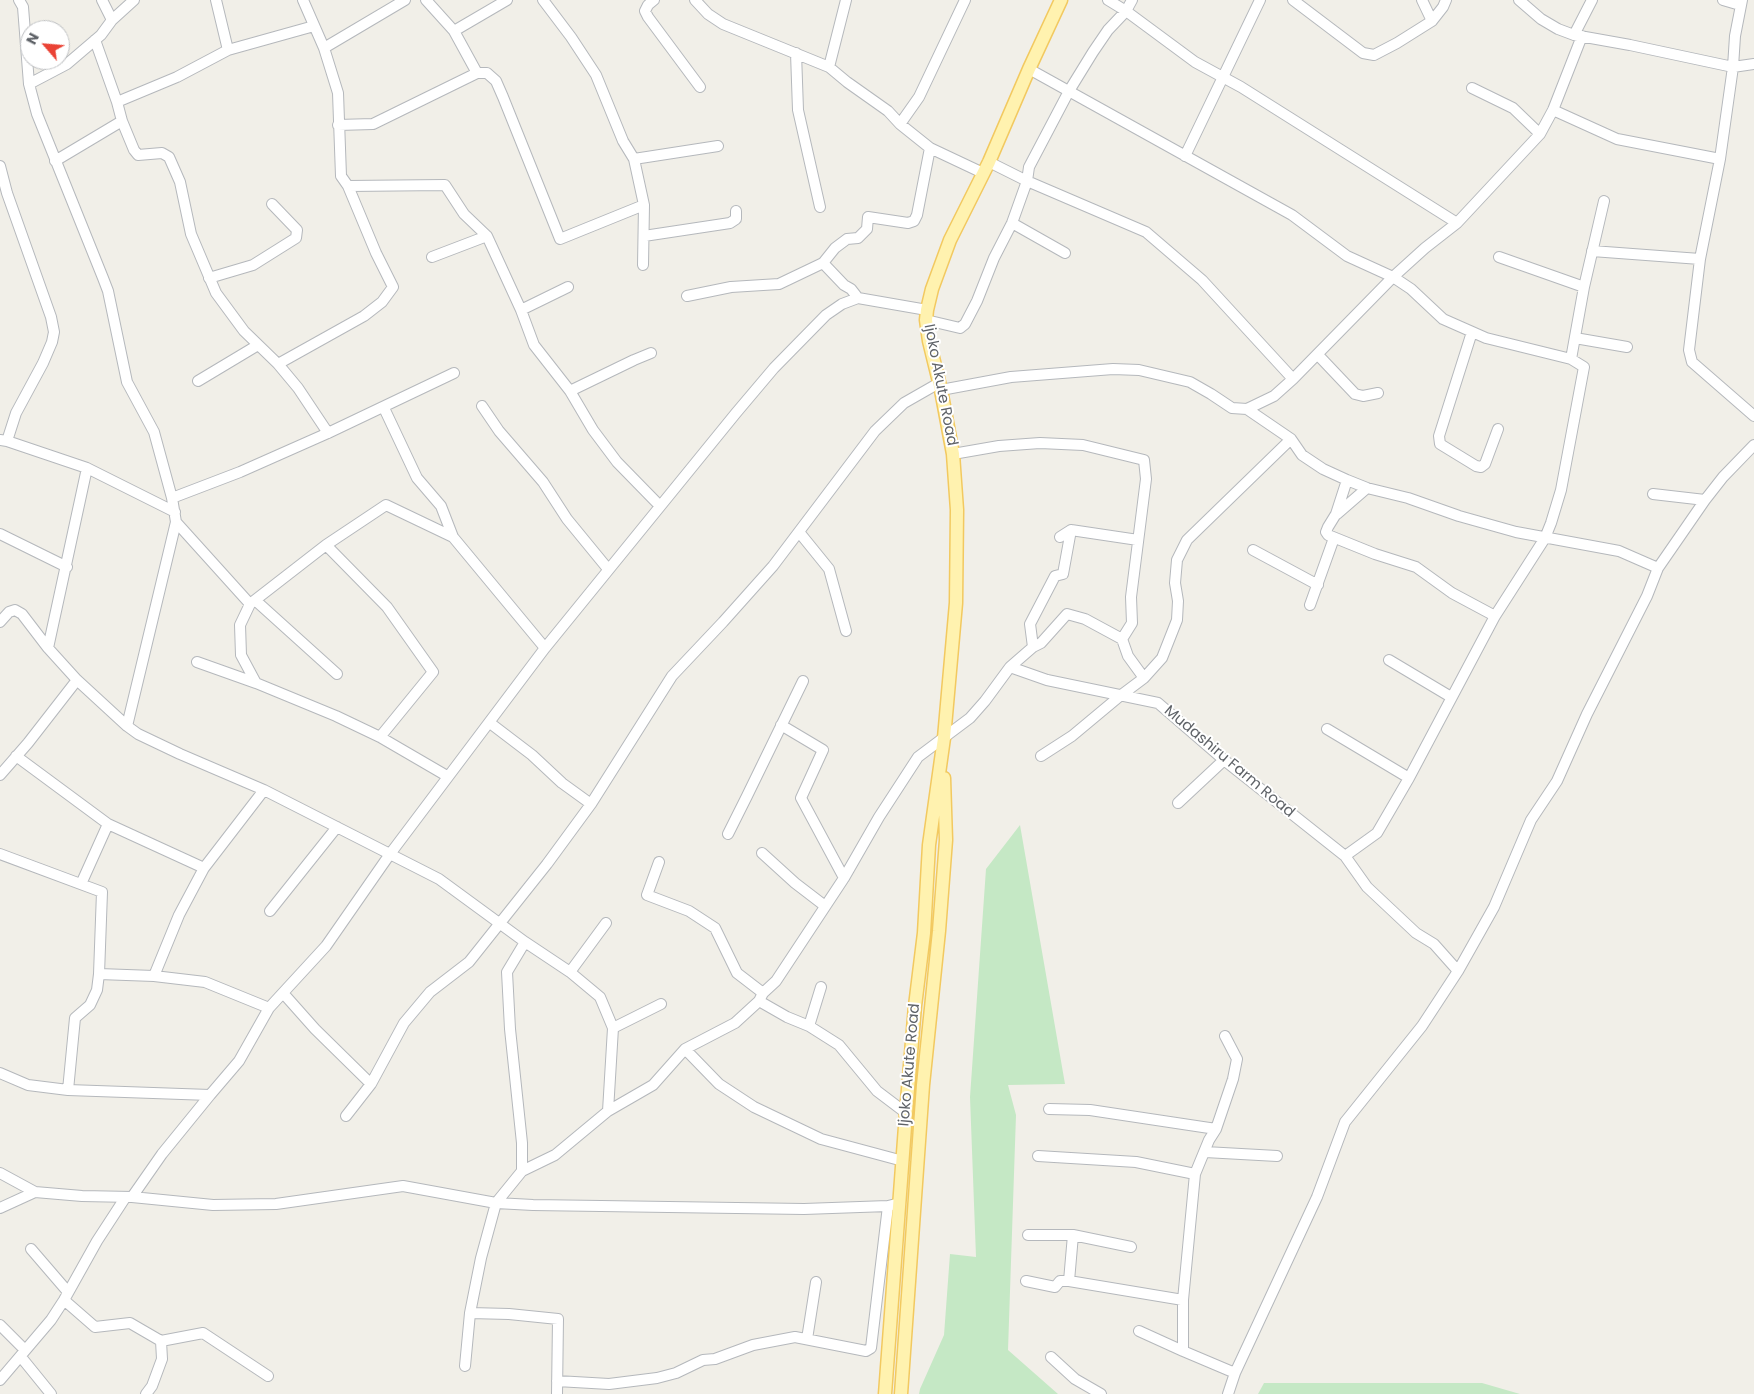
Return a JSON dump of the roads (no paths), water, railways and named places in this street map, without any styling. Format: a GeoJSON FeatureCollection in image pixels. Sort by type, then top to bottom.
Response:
{"type":"FeatureCollection","features":[{"type":"Feature","properties":{"kind":"main road","name":"Ijoko Akute Road"},"geometry":{"type":"LineString","coordinates":[[885,1394],[893,1282],[894,1204],[903,1161],[915,1006],[924,933],[929,845],[944,738],[956,603],[957,510],[953,454],[927,315],[932,289],[950,240],[986,168],[1056,2]]}},
{"type":"Feature","properties":{"kind":"main road","name":"Ijoko Akute Road"},"geometry":{"type":"LineString","coordinates":[[900,1394],[923,1085],[939,931],[946,840],[944,738]]}},
{"type":"Feature","properties":{"kind":"street"},"geometry":{"type":"LineString","coordinates":[[19,0],[23,7],[29,84],[36,114],[104,278],[127,382],[154,432],[172,498],[175,517],[127,726]]}},
{"type":"Feature","properties":{"kind":"street"},"geometry":{"type":"LineString","coordinates":[[102,0],[112,20]]}},
{"type":"Feature","properties":{"kind":"street"},"geometry":{"type":"LineString","coordinates":[[29,84],[67,64],[96,40],[112,20],[134,0]]}},
{"type":"Feature","properties":{"kind":"street"},"geometry":{"type":"LineString","coordinates":[[216,0],[228,50]]}},
{"type":"Feature","properties":{"kind":"street"},"geometry":{"type":"LineString","coordinates":[[278,364],[364,316],[382,302],[393,287],[376,253],[348,186],[341,176],[338,93],[324,48],[303,0]]}},
{"type":"Feature","properties":{"kind":"street"},"geometry":{"type":"LineString","coordinates":[[324,48],[405,0]]}},
{"type":"Feature","properties":{"kind":"street"},"geometry":{"type":"LineString","coordinates":[[426,0],[454,31],[477,73]]}},
{"type":"Feature","properties":{"kind":"street"},"geometry":{"type":"LineString","coordinates":[[454,31],[507,0]]}},
{"type":"Feature","properties":{"kind":"street"},"geometry":{"type":"LineString","coordinates":[[544,0],[596,75],[623,141],[634,159],[644,205],[642,265]]}},
{"type":"Feature","properties":{"kind":"street"},"geometry":{"type":"LineString","coordinates":[[654,0],[648,5],[646,11],[648,17],[700,87]]}},
{"type":"Feature","properties":{"kind":"street"},"geometry":{"type":"LineString","coordinates":[[695,0],[708,14],[724,24],[829,67],[846,82],[888,111],[900,124],[930,148],[1027,181],[1091,207],[1152,236],[1202,280],[1293,379]]}},
{"type":"Feature","properties":{"kind":"street"},"geometry":{"type":"LineString","coordinates":[[829,67],[846,0]]}},
{"type":"Feature","properties":{"kind":"street"},"geometry":{"type":"LineString","coordinates":[[900,124],[919,97],[965,0]]}},
{"type":"Feature","properties":{"kind":"street"},"geometry":{"type":"LineString","coordinates":[[1108,0],[1195,62],[1241,87],[1457,223]]}},
{"type":"Feature","properties":{"kind":"street"},"geometry":{"type":"LineString","coordinates":[[0,1380],[51,1320],[96,1241],[162,1154],[239,1061],[268,1008],[326,946],[447,776],[490,723],[545,648],[774,368],[826,314],[842,304],[858,298],[927,315],[960,328],[965,324],[994,258],[1012,223],[1027,181],[1029,166],[1069,91],[1108,30],[1126,11],[1132,0]]}},
{"type":"Feature","properties":{"kind":"street"},"geometry":{"type":"LineString","coordinates":[[1185,156],[1260,0]]}},
{"type":"Feature","properties":{"kind":"street"},"geometry":{"type":"LineString","coordinates":[[1293,0],[1363,53],[1374,55],[1432,21],[1446,0]]}},
{"type":"Feature","properties":{"kind":"street"},"geometry":{"type":"LineString","coordinates":[[1422,0],[1432,21]]}},
{"type":"Feature","properties":{"kind":"street"},"geometry":{"type":"LineString","coordinates":[[1519,0],[1541,19],[1578,36],[1733,67],[1754,64]]}},
{"type":"Feature","properties":{"kind":"street"},"geometry":{"type":"LineString","coordinates":[[346,1116],[371,1084],[404,1023],[430,992],[468,962],[547,864],[591,804],[672,676],[773,566],[875,431],[904,403],[940,387],[1072,371],[1113,369],[1139,370],[1190,382],[1232,408],[1247,409],[1274,396],[1318,355],[1393,277],[1457,223],[1540,134],[1552,110],[1592,0]]}},
{"type":"Feature","properties":{"kind":"street"},"geometry":{"type":"LineString","coordinates":[[1723,0],[1741,2],[1720,159],[1700,260],[1689,350],[1692,362],[1754,416]]}},
{"type":"Feature","properties":{"kind":"street"},"geometry":{"type":"LineString","coordinates":[[117,102],[177,77],[228,50],[314,26]]}},
{"type":"Feature","properties":{"kind":"street"},"geometry":{"type":"LineString","coordinates":[[96,40],[122,121],[134,150],[138,154],[162,153],[169,157],[180,182],[190,234],[209,278],[224,306],[258,345],[278,364],[306,399],[328,433]]}},
{"type":"Feature","properties":{"kind":"street"},"geometry":{"type":"LineString","coordinates":[[796,53],[798,110],[820,208]]}},
{"type":"Feature","properties":{"kind":"street"},"geometry":{"type":"LineString","coordinates":[[1029,68],[1292,215],[1347,256],[1393,277],[1411,289],[1443,319],[1486,338],[1571,359],[1584,366],[1561,490],[1545,538],[1495,616],[1409,778],[1377,833],[1345,856]]}},
{"type":"Feature","properties":{"kind":"street"},"geometry":{"type":"LineString","coordinates":[[338,125],[373,124],[477,73],[486,73],[496,81],[560,239],[644,205]]}},
{"type":"Feature","properties":{"kind":"street"},"geometry":{"type":"LineString","coordinates":[[1472,88],[1513,108],[1540,134]]}},
{"type":"Feature","properties":{"kind":"street"},"geometry":{"type":"LineString","coordinates":[[1552,110],[1617,139],[1720,159]]}},
{"type":"Feature","properties":{"kind":"street"},"geometry":{"type":"LineString","coordinates":[[55,161],[122,121]]}},
{"type":"Feature","properties":{"kind":"street"},"geometry":{"type":"LineString","coordinates":[[634,159],[718,146]]}},
{"type":"Feature","properties":{"kind":"street"},"geometry":{"type":"LineString","coordinates":[[687,296],[731,288],[779,284],[823,263],[847,239],[858,238],[867,228],[868,217],[908,223],[914,221],[917,215],[930,148]]}},
{"type":"Feature","properties":{"kind":"street"},"geometry":{"type":"LineString","coordinates":[[0,166],[3,194],[51,317],[54,332],[43,363],[16,412],[4,441],[87,468],[175,517],[253,602],[338,674]]}},
{"type":"Feature","properties":{"kind":"street"},"geometry":{"type":"LineString","coordinates":[[348,186],[445,185],[464,214],[487,236],[521,310],[534,345],[570,391],[593,430],[616,462],[660,506]]}},
{"type":"Feature","properties":{"kind":"street"},"geometry":{"type":"LineString","coordinates":[[1571,359],[1584,287],[1604,201]]}},
{"type":"Feature","properties":{"kind":"street"},"geometry":{"type":"LineString","coordinates":[[209,278],[253,265],[296,238],[297,230],[272,204]]}},
{"type":"Feature","properties":{"kind":"street"},"geometry":{"type":"LineString","coordinates":[[644,236],[730,223],[736,219],[736,211]]}},
{"type":"Feature","properties":{"kind":"street"},"geometry":{"type":"LineString","coordinates":[[1012,223],[1065,253]]}},
{"type":"Feature","properties":{"kind":"street"},"geometry":{"type":"LineString","coordinates":[[432,257],[487,236]]}},
{"type":"Feature","properties":{"kind":"street"},"geometry":{"type":"LineString","coordinates":[[1592,251],[1700,260]]}},
{"type":"Feature","properties":{"kind":"street"},"geometry":{"type":"LineString","coordinates":[[1499,257],[1584,287]]}},
{"type":"Feature","properties":{"kind":"street"},"geometry":{"type":"LineString","coordinates":[[823,263],[858,298]]}},
{"type":"Feature","properties":{"kind":"street"},"geometry":{"type":"LineString","coordinates":[[521,310],[568,287]]}},
{"type":"Feature","properties":{"kind":"street"},"geometry":{"type":"LineString","coordinates":[[1472,332],[1439,436],[1440,444],[1476,466],[1481,467],[1485,464],[1498,429]]}},
{"type":"Feature","properties":{"kind":"street"},"geometry":{"type":"LineString","coordinates":[[1575,338],[1627,347]]}},
{"type":"Feature","properties":{"kind":"street"},"geometry":{"type":"LineString","coordinates":[[198,381],[258,345]]}},
{"type":"Feature","properties":{"kind":"street"},"geometry":{"type":"LineString","coordinates":[[570,391],[651,353]]}},
{"type":"Feature","properties":{"kind":"street"},"geometry":{"type":"LineString","coordinates":[[1318,355],[1355,394],[1363,396],[1378,393]]}},
{"type":"Feature","properties":{"kind":"street"},"geometry":{"type":"LineString","coordinates":[[172,498],[240,472],[328,433],[384,408],[454,373]]}},
{"type":"Feature","properties":{"kind":"street"},"geometry":{"type":"LineString","coordinates":[[482,406],[498,431],[543,482],[567,519],[608,569]]}},
{"type":"Feature","properties":{"kind":"street"},"geometry":{"type":"LineString","coordinates":[[384,408],[417,478],[441,506],[453,537],[545,648]]}},
{"type":"Feature","properties":{"kind":"street"},"geometry":{"type":"LineString","coordinates":[[1247,409],[1291,440],[1302,455],[1323,469],[1347,480],[1368,488],[1408,498],[1459,516],[1545,538],[1619,551],[1658,568]]}},
{"type":"Feature","properties":{"kind":"street"},"geometry":{"type":"LineString","coordinates":[[1041,756],[1072,736],[1144,678],[1162,658],[1177,620],[1178,601],[1174,582],[1177,560],[1187,540],[1291,440]]}},
{"type":"Feature","properties":{"kind":"street"},"geometry":{"type":"LineString","coordinates":[[953,454],[999,446],[1040,443],[1083,445],[1144,460],[1146,479],[1131,597],[1132,623],[1122,639]]}},
{"type":"Feature","properties":{"kind":"street"},"geometry":{"type":"LineString","coordinates":[[1228,1394],[1235,1373],[1317,1197],[1345,1122],[1422,1026],[1458,972],[1494,907],[1531,820],[1557,781],[1587,714],[1647,596],[1658,568],[1705,500],[1723,477],[1754,445]]}},
{"type":"Feature","properties":{"kind":"street"},"geometry":{"type":"LineString","coordinates":[[48,648],[87,468]]}},
{"type":"Feature","properties":{"kind":"street"},"geometry":{"type":"LineString","coordinates":[[1347,480],[1336,514],[1326,532],[1328,535],[1375,554],[1416,567],[1452,593],[1495,616]]}},
{"type":"Feature","properties":{"kind":"street"},"geometry":{"type":"LineString","coordinates":[[1336,514],[1368,488]]}},
{"type":"Feature","properties":{"kind":"street"},"geometry":{"type":"LineString","coordinates":[[1652,494],[1705,500]]}},
{"type":"Feature","properties":{"kind":"street"},"geometry":{"type":"LineString","coordinates":[[256,683],[241,655],[240,625],[253,602],[326,545],[386,505],[453,537]]}},
{"type":"Feature","properties":{"kind":"street"},"geometry":{"type":"LineString","coordinates":[[1060,537],[1071,530],[1138,540]]}},
{"type":"Feature","properties":{"kind":"street"},"geometry":{"type":"LineString","coordinates":[[1032,647],[1030,624],[1055,576],[1063,574],[1071,530]]}},
{"type":"Feature","properties":{"kind":"street"},"geometry":{"type":"LineString","coordinates":[[800,532],[829,569],[846,631]]}},
{"type":"Feature","properties":{"kind":"street"},"geometry":{"type":"LineString","coordinates":[[0,534],[67,567]]}},
{"type":"Feature","properties":{"kind":"street"},"geometry":{"type":"LineString","coordinates":[[1310,605],[1334,538]]}},
{"type":"Feature","properties":{"kind":"street"},"geometry":{"type":"LineString","coordinates":[[326,545],[387,607],[433,672],[380,738]]}},
{"type":"Feature","properties":{"kind":"street"},"geometry":{"type":"LineString","coordinates":[[1253,550],[1318,585]]}},
{"type":"Feature","properties":{"kind":"street"},"geometry":{"type":"LineString","coordinates":[[0,622],[9,612],[15,610],[22,614],[48,648],[77,680],[138,734],[264,790],[439,880],[570,972],[600,997],[613,1028],[608,1111]]}},
{"type":"Feature","properties":{"kind":"street"},"geometry":{"type":"LineString","coordinates":[[465,1366],[470,1313],[481,1258],[496,1203],[522,1171],[555,1155],[608,1111],[653,1085],[685,1049],[735,1023],[761,997],[776,981],[844,878],[879,817],[918,756],[970,718],[1010,667],[1032,647],[1041,643],[1068,614],[1085,619],[1122,639],[1128,656],[1144,678]]}},
{"type":"Feature","properties":{"kind":"street"},"geometry":{"type":"LineString","coordinates":[[1389,660],[1451,697]]}},
{"type":"Feature","properties":{"kind":"street"},"geometry":{"type":"LineString","coordinates":[[197,662],[256,683],[336,716],[380,738],[447,776]]}},
{"type":"Feature","properties":{"kind":"street","name":"Mudashiru Farm Road"},"geometry":{"type":"LineString","coordinates":[[1010,667],[1047,680],[1158,703],[1224,760],[1345,856],[1367,887],[1416,933],[1434,944],[1458,972]]}},
{"type":"Feature","properties":{"kind":"street"},"geometry":{"type":"LineString","coordinates":[[0,775],[77,680]]}},
{"type":"Feature","properties":{"kind":"street"},"geometry":{"type":"LineString","coordinates":[[728,834],[803,681]]}},
{"type":"Feature","properties":{"kind":"street"},"geometry":{"type":"LineString","coordinates":[[490,723],[532,755],[562,783],[591,804]]}},
{"type":"Feature","properties":{"kind":"street"},"geometry":{"type":"LineString","coordinates":[[781,725],[823,750],[801,798],[844,878]]}},
{"type":"Feature","properties":{"kind":"street"},"geometry":{"type":"LineString","coordinates":[[1327,728],[1409,778]]}},
{"type":"Feature","properties":{"kind":"street"},"geometry":{"type":"LineString","coordinates":[[16,756],[108,824],[204,868]]}},
{"type":"Feature","properties":{"kind":"street"},"geometry":{"type":"LineString","coordinates":[[1178,803],[1224,760]]}},
{"type":"Feature","properties":{"kind":"street"},"geometry":{"type":"LineString","coordinates":[[154,976],[179,915],[204,868],[264,790]]}},
{"type":"Feature","properties":{"kind":"street"},"geometry":{"type":"LineString","coordinates":[[81,884],[108,824]]}},
{"type":"Feature","properties":{"kind":"street"},"geometry":{"type":"LineString","coordinates":[[270,911],[337,827]]}},
{"type":"Feature","properties":{"kind":"street"},"geometry":{"type":"LineString","coordinates":[[762,853],[825,906]]}},
{"type":"Feature","properties":{"kind":"street"},"geometry":{"type":"LineString","coordinates":[[0,854],[102,892],[97,990],[90,1005],[75,1018],[68,1090]]}},
{"type":"Feature","properties":{"kind":"street"},"geometry":{"type":"LineString","coordinates":[[659,862],[647,896],[688,911],[715,928],[737,973],[761,997],[787,1017],[809,1026],[839,1045],[877,1091],[906,1113]]}},
{"type":"Feature","properties":{"kind":"street"},"geometry":{"type":"LineString","coordinates":[[570,972],[606,924]]}},
{"type":"Feature","properties":{"kind":"street"},"geometry":{"type":"LineString","coordinates":[[522,1171],[522,1142],[508,1009],[507,972],[525,942]]}},
{"type":"Feature","properties":{"kind":"street"},"geometry":{"type":"LineString","coordinates":[[98,974],[154,976],[205,982],[268,1008]]}},
{"type":"Feature","properties":{"kind":"street"},"geometry":{"type":"LineString","coordinates":[[809,1026],[821,987]]}},
{"type":"Feature","properties":{"kind":"street"},"geometry":{"type":"LineString","coordinates":[[283,993],[315,1029],[371,1084]]}},
{"type":"Feature","properties":{"kind":"street"},"geometry":{"type":"LineString","coordinates":[[613,1028],[662,1004]]}},
{"type":"Feature","properties":{"kind":"street"},"geometry":{"type":"LineString","coordinates":[[1183,1351],[1182,1300],[1195,1174],[1209,1140],[1216,1130],[1233,1079],[1237,1059],[1226,1036]]}},
{"type":"Feature","properties":{"kind":"street"},"geometry":{"type":"LineString","coordinates":[[685,1049],[719,1084],[754,1107],[821,1139],[903,1161]]}},
{"type":"Feature","properties":{"kind":"street"},"geometry":{"type":"LineString","coordinates":[[0,1073],[28,1085],[68,1090],[210,1095]]}},
{"type":"Feature","properties":{"kind":"street"},"geometry":{"type":"LineString","coordinates":[[1049,1110],[1090,1110],[1216,1130]]}},
{"type":"Feature","properties":{"kind":"street"},"geometry":{"type":"LineString","coordinates":[[1205,1152],[1278,1156]]}},
{"type":"Feature","properties":{"kind":"street"},"geometry":{"type":"LineString","coordinates":[[1038,1156],[1136,1162],[1195,1174]]}},
{"type":"Feature","properties":{"kind":"street"},"geometry":{"type":"LineString","coordinates":[[0,1173],[35,1192],[213,1204],[276,1204],[403,1186],[496,1203],[804,1209],[894,1204],[872,1348],[866,1351],[795,1337],[753,1345],[715,1359],[703,1360],[676,1374],[657,1378],[610,1384],[557,1381]]}},
{"type":"Feature","properties":{"kind":"street"},"geometry":{"type":"LineString","coordinates":[[0,1208],[35,1192]]}},
{"type":"Feature","properties":{"kind":"street"},"geometry":{"type":"LineString","coordinates":[[1028,1235],[1072,1235],[1131,1247]]}},
{"type":"Feature","properties":{"kind":"street"},"geometry":{"type":"LineString","coordinates":[[1069,1281],[1072,1235]]}},
{"type":"Feature","properties":{"kind":"street"},"geometry":{"type":"LineString","coordinates":[[31,1249],[66,1296],[95,1327],[130,1323],[161,1341],[203,1334],[268,1376]]}},
{"type":"Feature","properties":{"kind":"street"},"geometry":{"type":"LineString","coordinates":[[1026,1281],[1055,1287],[1060,1280],[1069,1281],[1182,1300]]}},
{"type":"Feature","properties":{"kind":"street"},"geometry":{"type":"LineString","coordinates":[[807,1339],[816,1282]]}},
{"type":"Feature","properties":{"kind":"street"},"geometry":{"type":"LineString","coordinates":[[470,1313],[509,1314],[558,1319],[557,1394]]}},
{"type":"Feature","properties":{"kind":"street"},"geometry":{"type":"LineString","coordinates":[[0,1325],[51,1394]]}},
{"type":"Feature","properties":{"kind":"street"},"geometry":{"type":"LineString","coordinates":[[1139,1331],[1235,1373]]}},
{"type":"Feature","properties":{"kind":"street"},"geometry":{"type":"LineString","coordinates":[[146,1394],[152,1386],[162,1359],[161,1341]]}},
{"type":"Feature","properties":{"kind":"street"},"geometry":{"type":"LineString","coordinates":[[1052,1357],[1075,1379],[1101,1394]]}}]}
